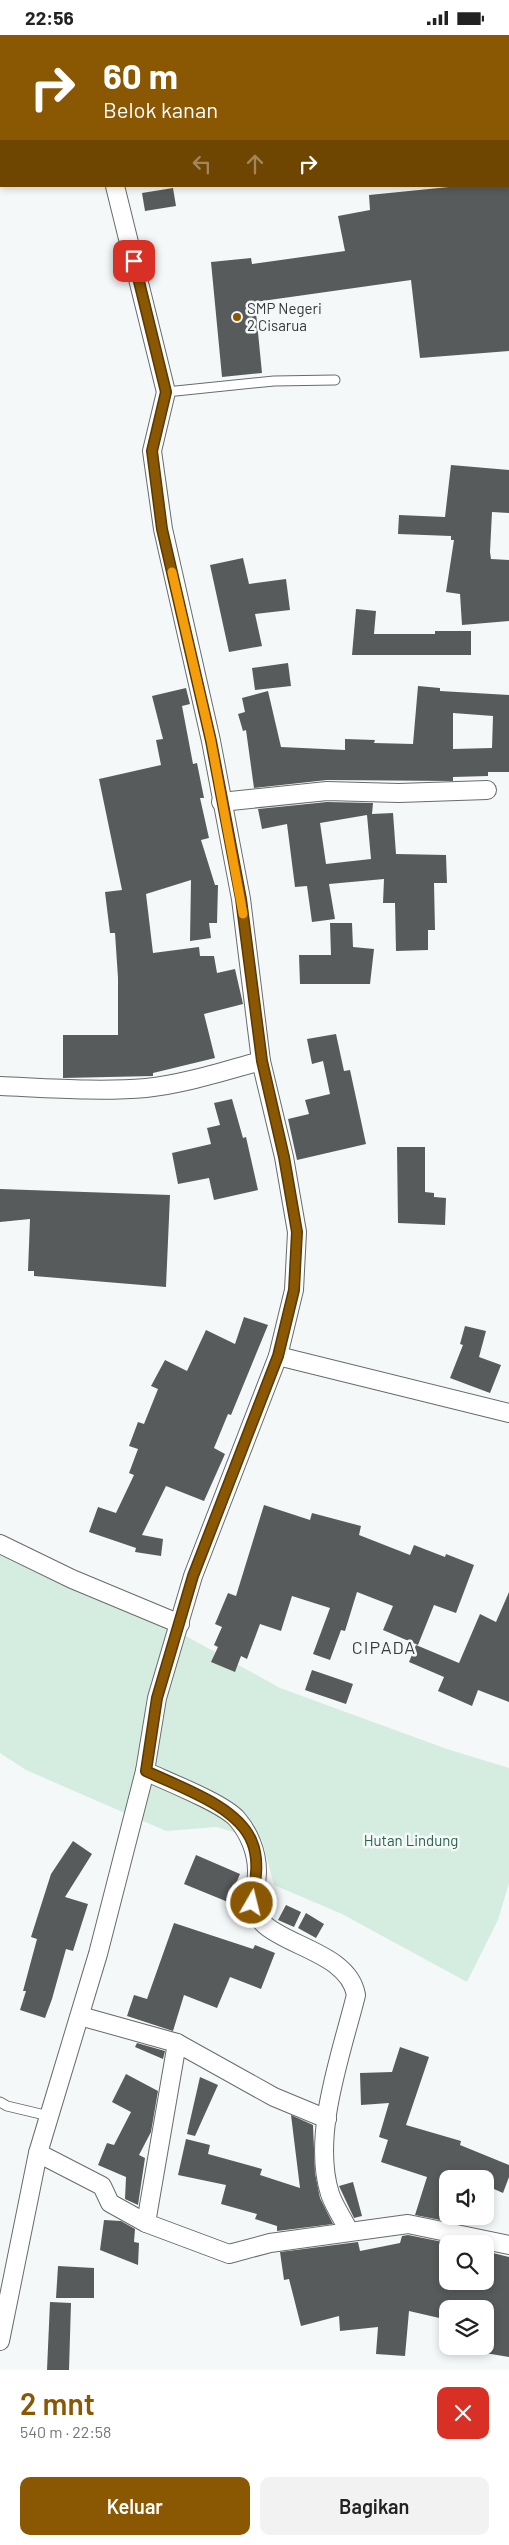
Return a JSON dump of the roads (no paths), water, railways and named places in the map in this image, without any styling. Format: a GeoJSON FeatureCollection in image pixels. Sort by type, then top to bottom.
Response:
{"type":"FeatureCollection","features":[{"type":"Feature","properties":{"kind":"street"},"geometry":{"type":"LineString","coordinates":[[0,2341],[38,2153],[98,1954],[146,1771],[157,1698],[197,1567],[278,1356],[294,1290],[297,1232],[284,1157],[262,1061],[241,899],[211,741],[162,529],[152,451],[166,392],[115,187]]}},
{"type":"Feature","properties":{"kind":"street"},"geometry":{"type":"LineString","coordinates":[[221,801],[327,791],[399,793],[487,790]]}},
{"type":"Feature","properties":{"kind":"street"},"geometry":{"type":"LineString","coordinates":[[0,1086],[67,1089],[147,1088],[203,1077],[262,1061]]}},
{"type":"Feature","properties":{"kind":"street"},"geometry":{"type":"LineString","coordinates":[[278,1356],[509,1413]]}},
{"type":"Feature","properties":{"kind":"street"},"geometry":{"type":"LineString","coordinates":[[0,1544],[72,1579],[180,1625]]}},
{"type":"Feature","properties":{"kind":"street"},"geometry":{"type":"LineString","coordinates":[[146,1771],[203,1798],[236,1817],[252,1842],[257,1871],[252,1903],[264,1924],[338,1966],[354,1987],[356,1995],[326,2119],[324,2151],[330,2193],[349,2231]]}},
{"type":"Feature","properties":{"kind":"street"},"geometry":{"type":"LineString","coordinates":[[80,2016],[177,2043],[274,2097],[326,2119]]}},
{"type":"Feature","properties":{"kind":"street"},"geometry":{"type":"LineString","coordinates":[[146,2223],[177,2043]]}},
{"type":"Feature","properties":{"kind":"street"},"geometry":{"type":"LineString","coordinates":[[38,2153],[102,2186],[110,2203],[146,2223],[229,2254],[270,2243],[408,2224],[509,2245]]}},
{"type":"Feature","properties":{"kind":"lane"},"geometry":{"type":"LineString","coordinates":[[166,392],[274,381],[335,380]]}},
{"type":"Feature","properties":{"kind":"lane"},"geometry":{"type":"LineString","coordinates":[[0,2102],[7,2107],[49,2115]]}},
{"type":"Feature","properties":{"kind":"place","name":"SMP Negeri 2 Cisarua"},"geometry":{"type":"Point","coordinates":[237,317]}},
{"type":"Feature","properties":{"kind":"district","name":"CIPADA"},"geometry":{"type":"Point","coordinates":[384,1647]}},
{"type":"Feature","properties":{"kind":"park label","name":"Hutan Lindung"},"geometry":{"type":"Point","coordinates":[411,1840]}}]}
